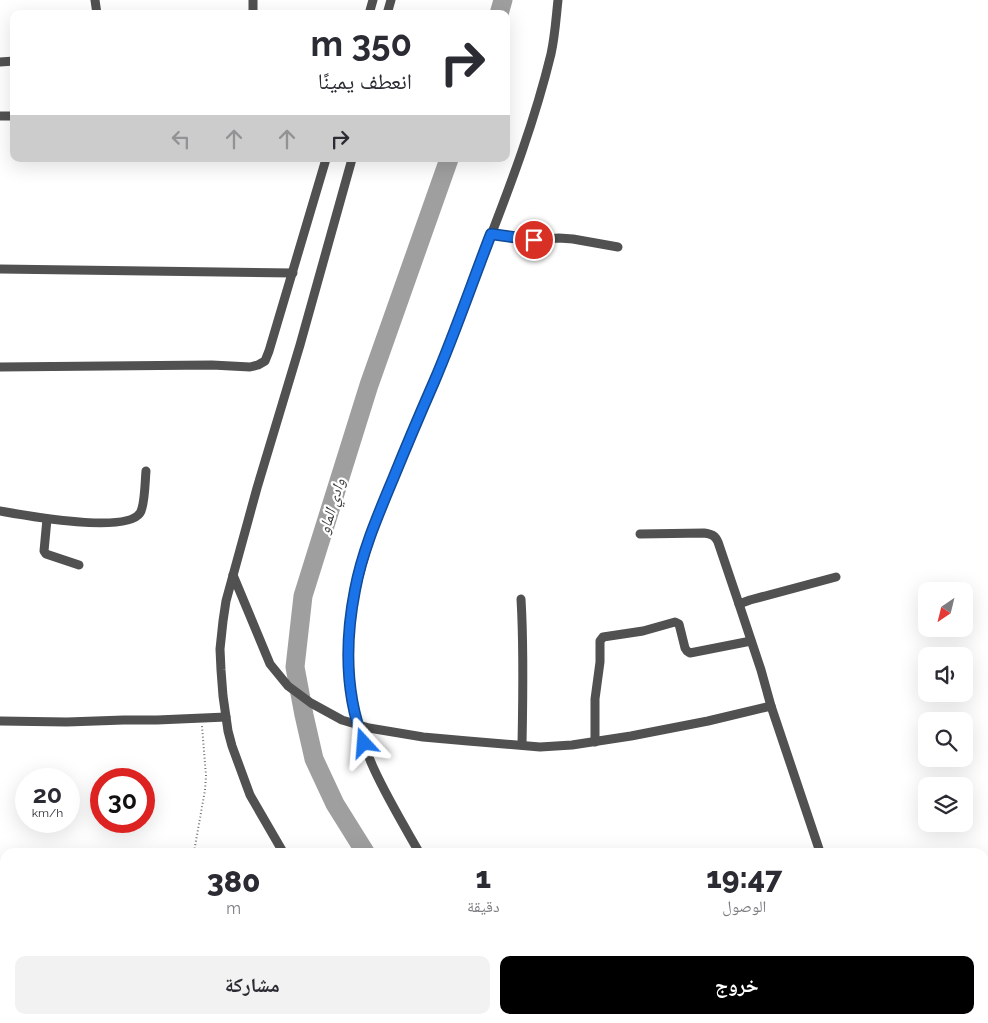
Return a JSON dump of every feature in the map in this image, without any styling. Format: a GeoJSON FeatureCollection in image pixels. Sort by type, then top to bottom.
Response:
{"type":"FeatureCollection","features":[{"type":"Feature","properties":{"kind":"street"},"geometry":{"type":"LineString","coordinates":[[417,848],[378,780],[357,724],[348,668],[349,632],[355,589],[366,548],[380,510],[440,369],[518,164],[551,53],[558,0]]}},
{"type":"Feature","properties":{"kind":"street"},"geometry":{"type":"LineString","coordinates":[[0,367],[212,365],[250,367],[265,361],[325,162]]}},
{"type":"Feature","properties":{"kind":"street"},"geometry":{"type":"LineString","coordinates":[[281,848],[250,795],[232,746],[223,696],[220,650],[223,621],[233,575],[351,162]]}},
{"type":"Feature","properties":{"kind":"street"},"geometry":{"type":"LineString","coordinates":[[491,234],[534,240],[573,239],[618,246]]}},
{"type":"Feature","properties":{"kind":"street"},"geometry":{"type":"LineString","coordinates":[[0,269],[293,273]]}},
{"type":"Feature","properties":{"kind":"street"},"geometry":{"type":"LineString","coordinates":[[0,511],[47,519],[92,522],[132,520],[139,514],[142,507],[146,472]]}},
{"type":"Feature","properties":{"kind":"street"},"geometry":{"type":"LineString","coordinates":[[47,519],[44,551],[46,554],[79,565]]}},
{"type":"Feature","properties":{"kind":"street"},"geometry":{"type":"LineString","coordinates":[[640,534],[704,533],[712,534],[716,537],[819,848]]}},
{"type":"Feature","properties":{"kind":"street"},"geometry":{"type":"LineString","coordinates":[[233,575],[270,664],[288,686],[311,703],[342,720],[369,728],[423,737],[522,745],[572,745],[708,721],[771,706]]}},
{"type":"Feature","properties":{"kind":"street"},"geometry":{"type":"LineString","coordinates":[[739,604],[836,577]]}},
{"type":"Feature","properties":{"kind":"street"},"geometry":{"type":"LineString","coordinates":[[521,599],[524,688],[522,745]]}},
{"type":"Feature","properties":{"kind":"street"},"geometry":{"type":"LineString","coordinates":[[595,742],[595,699],[600,662],[600,642],[603,637],[643,631],[675,622],[679,624],[685,648],[690,653],[751,641]]}},
{"type":"Feature","properties":{"kind":"street"},"geometry":{"type":"LineString","coordinates":[[0,721],[67,722],[226,717]]}},
{"type":"Feature","properties":{"kind":"path"},"geometry":{"type":"LineString","coordinates":[[195,848],[206,776],[202,718]]}},
{"type":"Feature","properties":{"kind":"waterway","name":"وادي الماو"},"geometry":{"type":"LineString","coordinates":[[500,10],[503,0]]}},
{"type":"Feature","properties":{"kind":"waterway","name":"وادي الماو"},"geometry":{"type":"LineString","coordinates":[[362,848],[335,804],[314,759],[295,667],[303,596],[369,385],[448,162]]}},
{"type":"Feature","properties":{"kind":"route"},"geometry":{"type":"LineString","coordinates":[[364,743],[357,724],[348,668],[349,632],[355,589],[366,548],[380,510],[440,369],[491,234],[534,240]]}}]}
